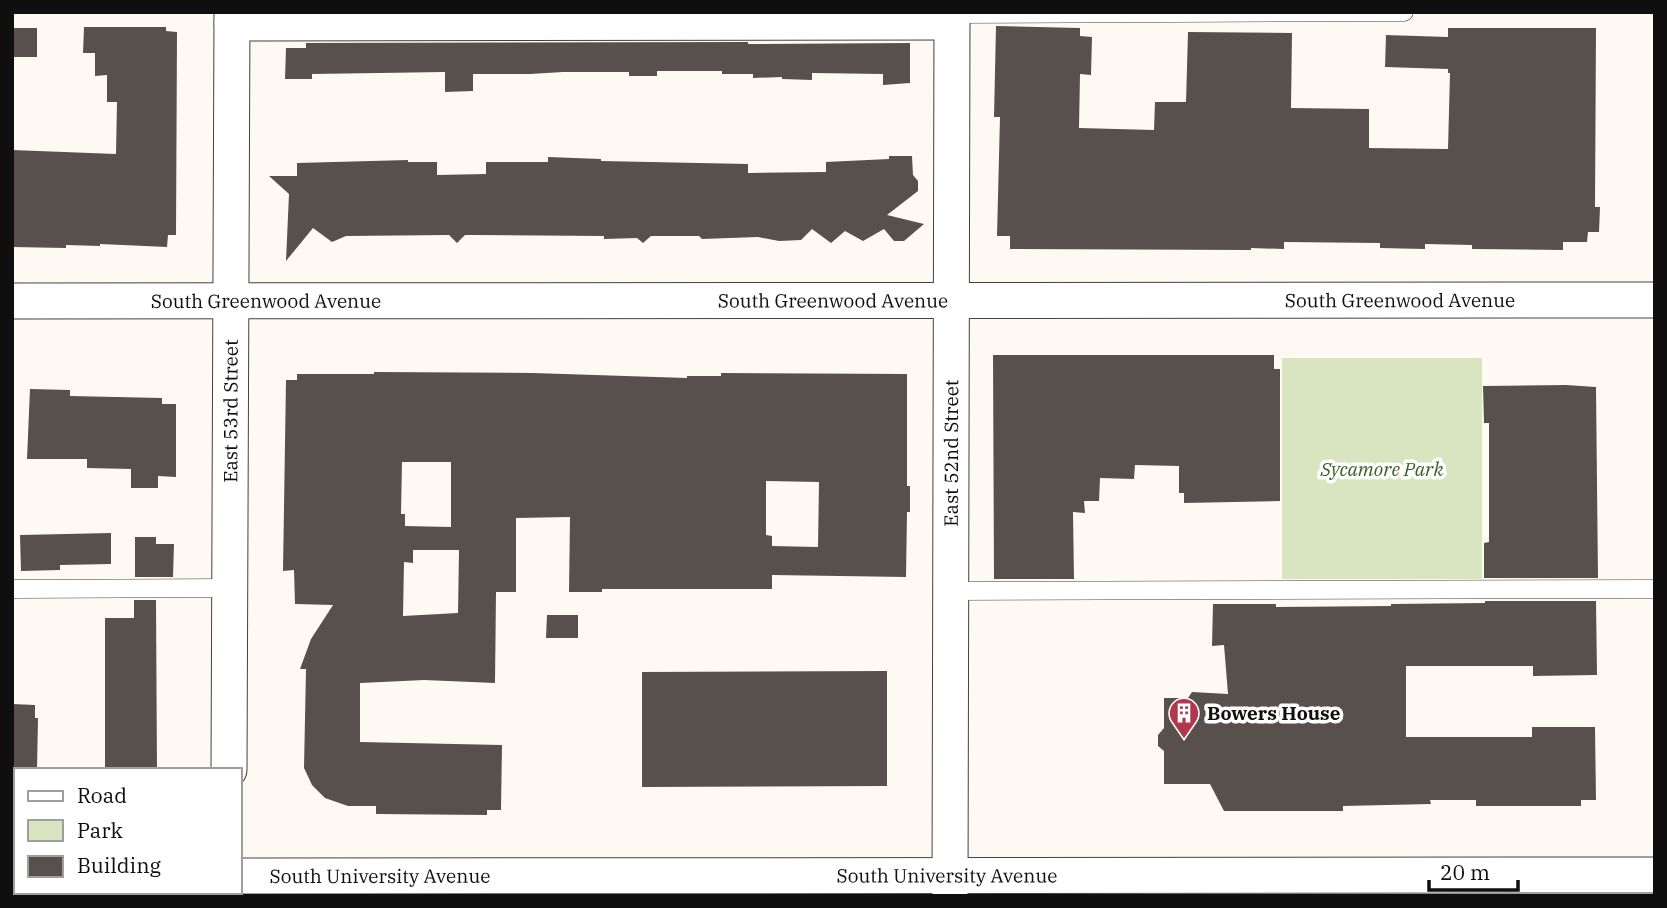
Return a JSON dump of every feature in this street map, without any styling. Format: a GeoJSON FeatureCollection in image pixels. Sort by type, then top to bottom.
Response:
{"type":"FeatureCollection","features":[{"type":"Feature","properties":{"kind":"street"},"geometry":{"type":"LineString","coordinates":[[232,18],[952,16]]}},
{"type":"Feature","properties":{"kind":"street","name":"East 52nd Street"},"geometry":{"type":"LineString","coordinates":[[950,886],[952,16]]}},
{"type":"Feature","properties":{"kind":"street","name":"East 53rd Street"},"geometry":{"type":"LineString","coordinates":[[229,768],[232,18]]}},
{"type":"Feature","properties":{"kind":"street","name":"South Greenwood Avenue"},"geometry":{"type":"LineString","coordinates":[[12,301],[1655,300]]}},
{"type":"Feature","properties":{"kind":"street","name":"South University Avenue"},"geometry":{"type":"LineString","coordinates":[[242,876],[950,886],[1655,875]]}},
{"type":"Feature","properties":{"kind":"lane"},"geometry":{"type":"LineString","coordinates":[[952,16],[1404,12]]}},
{"type":"Feature","properties":{"kind":"lane"},"geometry":{"type":"LineString","coordinates":[[12,589],[229,589]]}},
{"type":"Feature","properties":{"kind":"lane"},"geometry":{"type":"LineString","coordinates":[[951,591],[1655,589]]}},
{"type":"Feature","properties":{"kind":"green space","name":"Sycamore Park"},"geometry":{"type":"Polygon","coordinates":[[[1282,358],[1482,358],[1482,579],[1282,579],[1282,358]]]}},
{"type":"Feature","properties":{"kind":"building"},"geometry":{"type":"Polygon","coordinates":[[[996,26],[1080,28],[1080,36],[1092,37],[1091,75],[1080,74],[1079,128],[1154,130],[1155,102],[1186,102],[1188,32],[1292,33],[1291,108],[1369,109],[1369,148],[1448,149],[1448,69],[1385,67],[1386,35],[1448,37],[1448,28],[1596,28],[1595,207],[1600,207],[1599,232],[1588,232],[1587,242],[1563,242],[1563,250],[1472,249],[1472,245],[1425,244],[1425,249],[1380,248],[1380,243],[1284,242],[1284,249],[1251,250],[1010,249],[1010,236],[997,236],[1000,117],[994,117],[996,26]]]}},
{"type":"Feature","properties":{"kind":"building"},"geometry":{"type":"Polygon","coordinates":[[[84,27],[166,27],[166,31],[177,32],[176,235],[168,235],[167,247],[100,244],[66,245],[66,248],[12,247],[12,150],[116,154],[117,102],[107,102],[107,75],[95,76],[95,53],[83,53],[84,27]]]}},
{"type":"Feature","properties":{"kind":"building"},"geometry":{"type":"Polygon","coordinates":[[[12,28],[37,28],[37,57],[12,57],[12,28]]]}},
{"type":"Feature","properties":{"kind":"building"},"geometry":{"type":"Polygon","coordinates":[[[306,43],[910,43],[910,83],[883,85],[883,74],[812,73],[812,80],[753,78],[753,74],[722,74],[722,71],[657,71],[657,76],[629,76],[629,72],[563,72],[473,74],[473,91],[445,92],[445,72],[312,74],[312,79],[285,79],[286,48],[306,48],[306,43]]]}},
{"type":"Feature","properties":{"kind":"building"},"geometry":{"type":"Polygon","coordinates":[[[889,156],[912,156],[913,175],[918,181],[918,191],[887,215],[924,224],[904,241],[894,241],[884,229],[863,241],[845,231],[831,243],[812,229],[801,240],[779,241],[758,237],[702,239],[699,236],[651,236],[643,243],[637,238],[604,239],[604,236],[465,235],[457,243],[449,235],[346,236],[332,242],[313,228],[286,261],[289,194],[269,176],[297,176],[297,163],[408,160],[437,162],[437,175],[486,174],[486,162],[548,162],[548,157],[601,161],[748,164],[748,173],[826,172],[826,162],[889,159],[889,156]]]}},
{"type":"Feature","properties":{"kind":"building"},"geometry":{"type":"Polygon","coordinates":[[[993,355],[1274,355],[1274,369],[1280,369],[1280,501],[1184,503],[1184,493],[1179,493],[1179,466],[1135,465],[1134,479],[1100,478],[1099,501],[1084,501],[1085,513],[1073,512],[1074,579],[994,579],[993,355]]]}},
{"type":"Feature","properties":{"kind":"building"},"geometry":{"type":"Polygon","coordinates":[[[533,373],[687,378],[721,376],[721,373],[907,374],[907,486],[910,486],[910,512],[907,512],[906,577],[772,575],[772,589],[602,589],[602,592],[569,592],[570,517],[516,518],[516,592],[496,592],[495,683],[424,680],[360,683],[360,742],[502,745],[501,810],[487,810],[487,815],[376,814],[376,806],[348,806],[325,798],[312,785],[304,768],[306,669],[300,669],[311,639],[333,605],[295,604],[294,570],[283,571],[286,380],[297,380],[297,374],[533,373]],[[402,462],[401,514],[405,514],[405,526],[451,527],[451,462],[402,462]],[[766,481],[766,535],[772,536],[772,546],[818,547],[819,482],[766,481]],[[413,550],[413,563],[404,562],[403,616],[458,613],[459,550],[413,550]]]}},
{"type":"Feature","properties":{"kind":"building"},"geometry":{"type":"Polygon","coordinates":[[[1483,386],[1596,387],[1598,578],[1484,578],[1484,543],[1489,542],[1489,423],[1484,423],[1483,386]]]}},
{"type":"Feature","properties":{"kind":"building"},"geometry":{"type":"Polygon","coordinates":[[[30,389],[70,390],[70,396],[162,398],[162,404],[176,404],[176,477],[158,476],[158,488],[131,488],[131,469],[87,468],[87,459],[27,459],[30,389]]]}},
{"type":"Feature","properties":{"kind":"building"},"geometry":{"type":"Polygon","coordinates":[[[111,533],[111,564],[60,565],[60,570],[21,571],[20,535],[111,533]]]}},
{"type":"Feature","properties":{"kind":"building"},"geometry":{"type":"Polygon","coordinates":[[[135,537],[156,537],[156,544],[174,544],[173,577],[135,577],[135,537]]]}},
{"type":"Feature","properties":{"kind":"building"},"geometry":{"type":"Polygon","coordinates":[[[134,600],[156,600],[157,768],[105,768],[105,618],[134,618],[134,600]]]}},
{"type":"Feature","properties":{"kind":"building"},"geometry":{"type":"Polygon","coordinates":[[[1485,601],[1596,601],[1597,675],[1533,676],[1533,666],[1406,666],[1406,737],[1532,737],[1532,727],[1595,727],[1596,800],[1581,800],[1581,806],[1476,806],[1476,800],[1430,800],[1431,804],[1343,806],[1343,811],[1224,811],[1210,784],[1164,784],[1164,751],[1158,746],[1158,735],[1164,728],[1164,698],[1188,698],[1192,692],[1228,694],[1224,645],[1212,646],[1213,604],[1276,604],[1276,607],[1391,606],[1485,601]]]}},
{"type":"Feature","properties":{"kind":"building"},"geometry":{"type":"Polygon","coordinates":[[[547,615],[578,615],[578,638],[546,638],[547,615]]]}},
{"type":"Feature","properties":{"kind":"building"},"geometry":{"type":"Polygon","coordinates":[[[887,671],[887,786],[642,787],[642,672],[887,671]]]}},
{"type":"Feature","properties":{"kind":"building"},"geometry":{"type":"Polygon","coordinates":[[[12,704],[35,705],[35,718],[38,718],[37,768],[14,768],[12,775],[12,704]]]}},
{"type":"Feature","properties":{"kind":"place","name":"Bowers House"},"geometry":{"type":"Point","coordinates":[1184,740]}}]}
